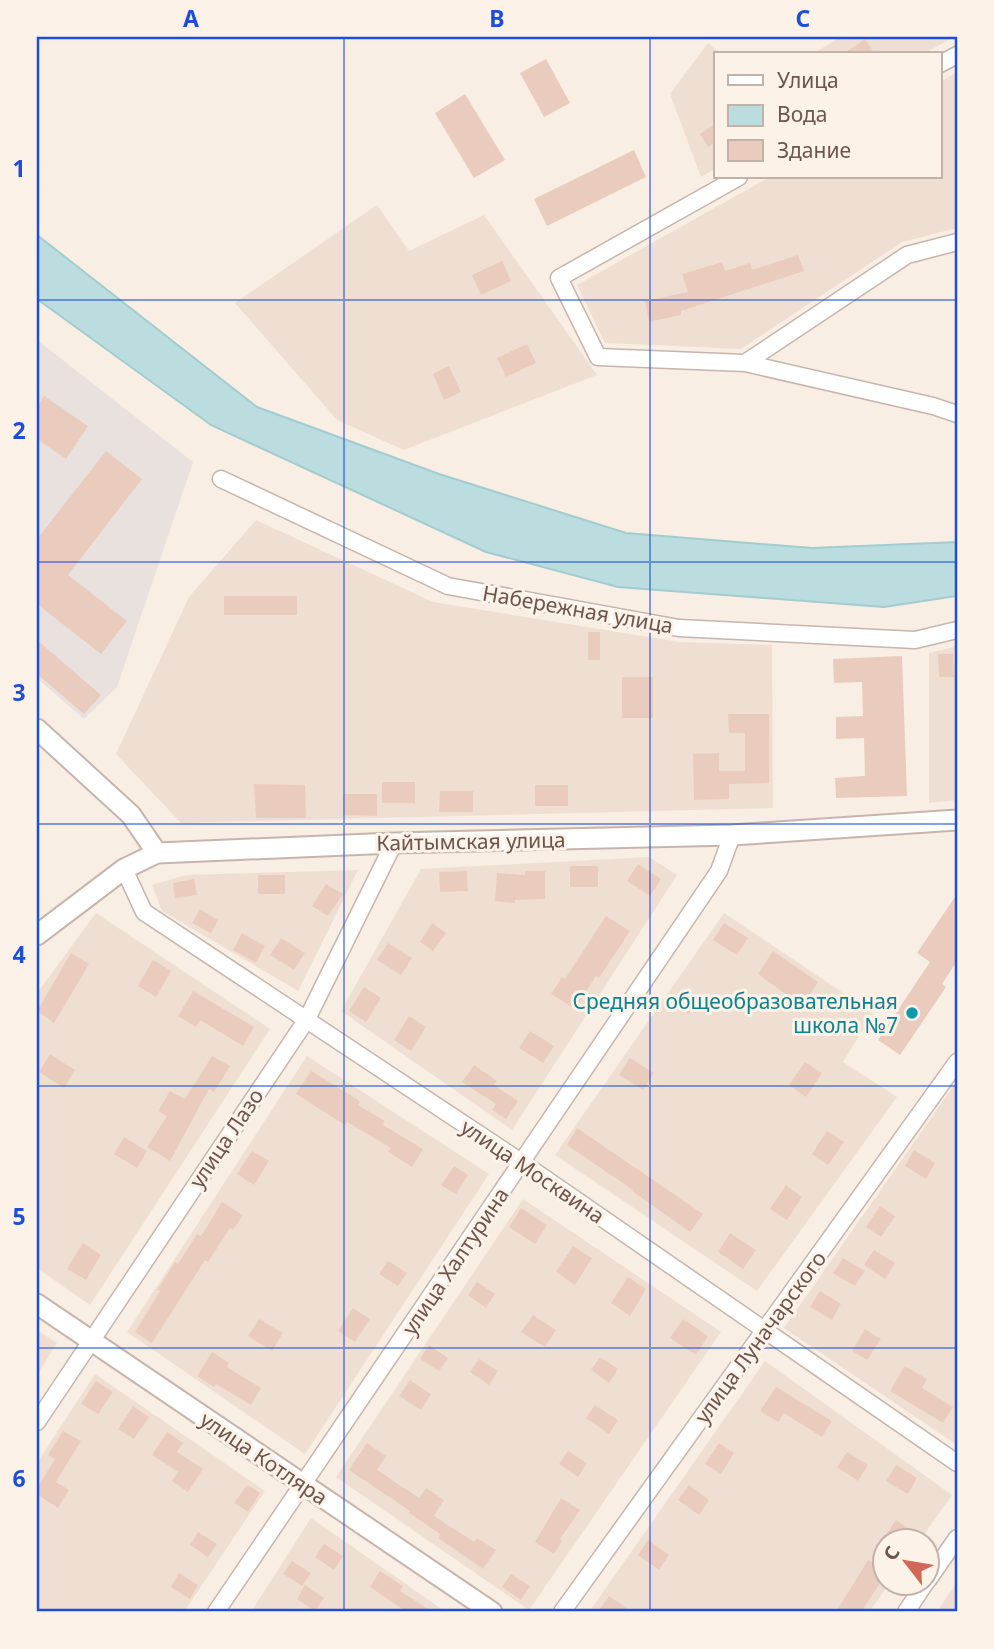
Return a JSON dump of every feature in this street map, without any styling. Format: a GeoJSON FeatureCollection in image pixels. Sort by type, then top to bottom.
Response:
{"type":"FeatureCollection","features":[{"type":"Feature","properties":{"kind":"street"},"geometry":{"type":"LineString","coordinates":[[737,178],[559,278],[598,356],[745,363],[933,406],[957,414]]}},
{"type":"Feature","properties":{"kind":"street"},"geometry":{"type":"LineString","coordinates":[[745,363],[907,255],[957,243]]}},
{"type":"Feature","properties":{"kind":"street","name":"Набережная улица"},"geometry":{"type":"LineString","coordinates":[[221,479],[449,586],[679,628],[915,640],[957,630]]}},
{"type":"Feature","properties":{"kind":"street"},"geometry":{"type":"LineString","coordinates":[[37,729],[131,815],[157,853],[124,869],[37,934]]}},
{"type":"Feature","properties":{"kind":"street","name":"Кайтымская улица"},"geometry":{"type":"LineString","coordinates":[[157,853],[394,843],[732,835],[957,820]]}},
{"type":"Feature","properties":{"kind":"street","name":"улица Халтурина"},"geometry":{"type":"LineString","coordinates":[[216,1612],[719,871],[732,835]]}},
{"type":"Feature","properties":{"kind":"street","name":"улица Лазо"},"geometry":{"type":"LineString","coordinates":[[37,1422],[307,1019],[394,843]]}},
{"type":"Feature","properties":{"kind":"street","name":"улица Москвина"},"geometry":{"type":"LineString","coordinates":[[124,869],[144,912],[521,1162],[957,1463]]}},
{"type":"Feature","properties":{"kind":"street","name":"улица Луначарского"},"geometry":{"type":"LineString","coordinates":[[562,1612],[957,1062]]}},
{"type":"Feature","properties":{"kind":"street","name":"улица Котляра"},"geometry":{"type":"LineString","coordinates":[[37,1304],[492,1612]]}},
{"type":"Feature","properties":{"kind":"street"},"geometry":{"type":"LineString","coordinates":[[942,1560],[957,1538]]}},
{"type":"Feature","properties":{"kind":"street"},"geometry":{"type":"LineString","coordinates":[[905,1612],[916,1596]]}},
{"type":"Feature","properties":{"kind":"shaded area"},"geometry":{"type":"Polygon","coordinates":[[[841,37],[954,37],[927,52],[815,52],[841,37]]]}},
{"type":"Feature","properties":{"kind":"shaded area"},"geometry":{"type":"Polygon","coordinates":[[[708,43],[719,52],[714,52],[714,169],[701,177],[670,94],[708,43]]]}},
{"type":"Feature","properties":{"kind":"shaded area"},"geometry":{"type":"Polygon","coordinates":[[[957,72],[957,228],[902,242],[741,349],[605,343],[577,285],[768,178],[942,178],[942,81],[957,72]]]}},
{"type":"Feature","properties":{"kind":"shaded area"},"geometry":{"type":"Polygon","coordinates":[[[377,205],[409,251],[484,215],[597,375],[404,450],[337,420],[235,303],[377,205]]]}},
{"type":"Feature","properties":{"kind":"shaded area"},"geometry":{"type":"Polygon","coordinates":[[[37,340],[193,462],[117,687],[84,719],[37,678],[37,340]]]}},
{"type":"Feature","properties":{"kind":"shaded area"},"geometry":{"type":"Polygon","coordinates":[[[256,520],[433,602],[680,642],[772,645],[773,808],[181,823],[116,754],[189,597],[256,520]]]}},
{"type":"Feature","properties":{"kind":"shaded area"},"geometry":{"type":"Polygon","coordinates":[[[957,646],[957,800],[929,803],[929,653],[957,646]]]}},
{"type":"Feature","properties":{"kind":"shaded area"},"geometry":{"type":"Polygon","coordinates":[[[649,857],[677,875],[512,1130],[341,1011],[421,869],[649,857]]]}},
{"type":"Feature","properties":{"kind":"shaded area"},"geometry":{"type":"Polygon","coordinates":[[[358,870],[298,991],[162,911],[152,885],[185,875],[358,870]]]}},
{"type":"Feature","properties":{"kind":"shaded area"},"geometry":{"type":"Polygon","coordinates":[[[96,913],[270,1029],[90,1305],[37,1268],[37,993],[96,913]]]}},
{"type":"Feature","properties":{"kind":"shaded area"},"geometry":{"type":"Polygon","coordinates":[[[724,913],[873,1013],[843,1062],[897,1097],[757,1291],[555,1155],[724,913]]]}},
{"type":"Feature","properties":{"kind":"shaded area"},"geometry":{"type":"Polygon","coordinates":[[[307,1056],[489,1174],[305,1454],[127,1332],[307,1056]]]}},
{"type":"Feature","properties":{"kind":"shaded area"},"geometry":{"type":"Polygon","coordinates":[[[957,1081],[957,1445],[784,1328],[957,1081]]]}},
{"type":"Feature","properties":{"kind":"shaded area"},"geometry":{"type":"Polygon","coordinates":[[[523,1199],[721,1332],[529,1610],[336,1477],[523,1199]]]}},
{"type":"Feature","properties":{"kind":"shaded area"},"geometry":{"type":"Polygon","coordinates":[[[37,1330],[57,1343],[37,1375],[37,1330]]]}},
{"type":"Feature","properties":{"kind":"shaded area"},"geometry":{"type":"Polygon","coordinates":[[[765,1361],[952,1495],[930,1526],[872,1526],[872,1596],[881,1596],[869,1612],[589,1612],[765,1361]]]}},
{"type":"Feature","properties":{"kind":"shaded area"},"geometry":{"type":"Polygon","coordinates":[[[95,1374],[265,1491],[184,1612],[37,1612],[37,1463],[95,1374]]]}},
{"type":"Feature","properties":{"kind":"shaded area"},"geometry":{"type":"Polygon","coordinates":[[[311,1518],[446,1612],[251,1612],[311,1518]]]}},
{"type":"Feature","properties":{"kind":"shaded area"},"geometry":{"type":"Polygon","coordinates":[[[957,1582],[957,1612],[937,1612],[957,1582]]]}},
{"type":"Feature","properties":{"kind":"water"},"geometry":{"type":"Polygon","coordinates":[[[37,235],[257,407],[439,474],[626,533],[812,548],[957,542],[957,596],[884,607],[618,587],[486,552],[211,425],[37,299],[37,235]]]}},
{"type":"Feature","properties":{"kind":"building"},"geometry":{"type":"Polygon","coordinates":[[[865,39],[874,52],[846,52],[865,39]]]}},
{"type":"Feature","properties":{"kind":"building"},"geometry":{"type":"Polygon","coordinates":[[[546,59],[570,103],[544,117],[520,73],[546,59]]]}},
{"type":"Feature","properties":{"kind":"building"},"geometry":{"type":"Polygon","coordinates":[[[465,94],[505,160],[474,178],[435,113],[465,94]]]}},
{"type":"Feature","properties":{"kind":"building"},"geometry":{"type":"Polygon","coordinates":[[[714,124],[714,143],[708,147],[700,134],[714,124]]]}},
{"type":"Feature","properties":{"kind":"building"},"geometry":{"type":"Polygon","coordinates":[[[634,150],[646,177],[547,226],[534,199],[634,150]]]}},
{"type":"Feature","properties":{"kind":"building"},"geometry":{"type":"Polygon","coordinates":[[[798,255],[804,271],[681,311],[681,315],[649,322],[645,301],[688,292],[682,274],[722,262],[725,271],[750,263],[752,270],[798,255]]]}},
{"type":"Feature","properties":{"kind":"building"},"geometry":{"type":"Polygon","coordinates":[[[502,261],[511,281],[481,295],[472,275],[502,261]]]}},
{"type":"Feature","properties":{"kind":"building"},"geometry":{"type":"Polygon","coordinates":[[[527,344],[536,363],[506,377],[497,358],[527,344]]]}},
{"type":"Feature","properties":{"kind":"building"},"geometry":{"type":"Polygon","coordinates":[[[449,366],[461,392],[444,400],[433,374],[449,366]]]}},
{"type":"Feature","properties":{"kind":"building"},"geometry":{"type":"Polygon","coordinates":[[[44,396],[88,426],[66,459],[37,439],[37,407],[44,396]]]}},
{"type":"Feature","properties":{"kind":"building"},"geometry":{"type":"Polygon","coordinates":[[[106,451],[142,479],[68,575],[127,621],[101,654],[37,604],[37,539],[106,451]]]}},
{"type":"Feature","properties":{"kind":"building"},"geometry":{"type":"Polygon","coordinates":[[[224,596],[297,596],[297,615],[224,615],[224,596]]]}},
{"type":"Feature","properties":{"kind":"building"},"geometry":{"type":"Polygon","coordinates":[[[588,632],[600,632],[600,660],[588,660],[588,632]]]}},
{"type":"Feature","properties":{"kind":"building"},"geometry":{"type":"Polygon","coordinates":[[[37,640],[101,695],[84,714],[37,674],[37,640]]]}},
{"type":"Feature","properties":{"kind":"building"},"geometry":{"type":"Polygon","coordinates":[[[938,654],[953,654],[954,677],[939,677],[938,654]]]}},
{"type":"Feature","properties":{"kind":"building"},"geometry":{"type":"Polygon","coordinates":[[[902,656],[907,796],[836,798],[835,778],[865,776],[864,738],[836,739],[836,717],[863,716],[862,682],[834,683],[833,659],[902,656]]]}},
{"type":"Feature","properties":{"kind":"building"},"geometry":{"type":"Polygon","coordinates":[[[622,677],[653,677],[653,718],[622,718],[622,677]]]}},
{"type":"Feature","properties":{"kind":"building"},"geometry":{"type":"Polygon","coordinates":[[[728,714],[769,714],[769,783],[729,784],[729,799],[694,800],[693,754],[719,753],[719,771],[745,771],[745,733],[729,733],[728,714]]]}},
{"type":"Feature","properties":{"kind":"building"},"geometry":{"type":"Polygon","coordinates":[[[382,782],[415,782],[415,803],[382,803],[382,782]]]}},
{"type":"Feature","properties":{"kind":"building"},"geometry":{"type":"Polygon","coordinates":[[[254,784],[305,785],[306,818],[256,818],[254,784]]]}},
{"type":"Feature","properties":{"kind":"building"},"geometry":{"type":"Polygon","coordinates":[[[535,785],[568,785],[568,806],[535,806],[535,785]]]}},
{"type":"Feature","properties":{"kind":"building"},"geometry":{"type":"Polygon","coordinates":[[[440,791],[473,791],[473,812],[439,812],[440,791]]]}},
{"type":"Feature","properties":{"kind":"building"},"geometry":{"type":"Polygon","coordinates":[[[343,794],[377,794],[377,816],[343,815],[343,794]]]}},
{"type":"Feature","properties":{"kind":"building"},"geometry":{"type":"Polygon","coordinates":[[[638,864],[661,879],[650,896],[627,881],[638,864]]]}},
{"type":"Feature","properties":{"kind":"building"},"geometry":{"type":"Polygon","coordinates":[[[570,866],[598,866],[598,887],[570,887],[570,866]]]}},
{"type":"Feature","properties":{"kind":"building"},"geometry":{"type":"Polygon","coordinates":[[[467,871],[468,891],[440,892],[439,872],[467,871]]]}},
{"type":"Feature","properties":{"kind":"building"},"geometry":{"type":"Polygon","coordinates":[[[525,871],[545,871],[545,899],[515,900],[515,903],[495,901],[497,873],[525,875],[525,871]]]}},
{"type":"Feature","properties":{"kind":"building"},"geometry":{"type":"Polygon","coordinates":[[[258,875],[285,875],[285,894],[258,894],[258,875]]]}},
{"type":"Feature","properties":{"kind":"building"},"geometry":{"type":"Polygon","coordinates":[[[194,879],[197,895],[175,898],[173,883],[194,879]]]}},
{"type":"Feature","properties":{"kind":"building"},"geometry":{"type":"Polygon","coordinates":[[[326,884],[343,894],[328,916],[312,906],[326,884]]]}},
{"type":"Feature","properties":{"kind":"building"},"geometry":{"type":"Polygon","coordinates":[[[957,894],[957,961],[942,984],[946,987],[900,1055],[878,1040],[930,962],[917,953],[957,894]]]}},
{"type":"Feature","properties":{"kind":"building"},"geometry":{"type":"Polygon","coordinates":[[[200,909],[218,920],[211,933],[192,923],[200,909]]]}},
{"type":"Feature","properties":{"kind":"building"},"geometry":{"type":"Polygon","coordinates":[[[606,916],[630,931],[575,1009],[551,994],[562,977],[565,979],[606,916]]]}},
{"type":"Feature","properties":{"kind":"building"},"geometry":{"type":"Polygon","coordinates":[[[432,923],[446,933],[433,951],[420,942],[432,923]]]}},
{"type":"Feature","properties":{"kind":"building"},"geometry":{"type":"Polygon","coordinates":[[[724,923],[748,938],[737,955],[713,940],[724,923]]]}},
{"type":"Feature","properties":{"kind":"building"},"geometry":{"type":"Polygon","coordinates":[[[242,933],[265,946],[256,963],[233,950],[242,933]]]}},
{"type":"Feature","properties":{"kind":"building"},"geometry":{"type":"Polygon","coordinates":[[[281,938],[305,953],[294,970],[270,955],[281,938]]]}},
{"type":"Feature","properties":{"kind":"building"},"geometry":{"type":"Polygon","coordinates":[[[388,943],[412,958],[401,975],[377,960],[388,943]]]}},
{"type":"Feature","properties":{"kind":"building"},"geometry":{"type":"Polygon","coordinates":[[[773,951],[818,982],[802,1006],[758,974],[773,951]]]}},
{"type":"Feature","properties":{"kind":"building"},"geometry":{"type":"Polygon","coordinates":[[[71,953],[89,964],[54,1023],[37,1011],[71,953]]]}},
{"type":"Feature","properties":{"kind":"building"},"geometry":{"type":"Polygon","coordinates":[[[153,960],[171,971],[156,997],[138,986],[153,960]]]}},
{"type":"Feature","properties":{"kind":"building"},"geometry":{"type":"Polygon","coordinates":[[[364,987],[381,998],[366,1022],[349,1011],[364,987]]]}},
{"type":"Feature","properties":{"kind":"building"},"geometry":{"type":"Polygon","coordinates":[[[193,991],[254,1027],[243,1046],[200,1020],[196,1027],[178,1016],[193,991]]]}},
{"type":"Feature","properties":{"kind":"building"},"geometry":{"type":"Polygon","coordinates":[[[680,993],[696,1003],[689,1014],[673,1004],[680,993]]]}},
{"type":"Feature","properties":{"kind":"building"},"geometry":{"type":"Polygon","coordinates":[[[409,1016],[426,1027],[411,1051],[394,1040],[409,1016]]]}},
{"type":"Feature","properties":{"kind":"building"},"geometry":{"type":"Polygon","coordinates":[[[530,1031],[554,1046],[543,1063],[519,1048],[530,1031]]]}},
{"type":"Feature","properties":{"kind":"building"},"geometry":{"type":"Polygon","coordinates":[[[50,1054],[75,1070],[64,1088],[39,1072],[50,1054]]]}},
{"type":"Feature","properties":{"kind":"building"},"geometry":{"type":"Polygon","coordinates":[[[212,1056],[230,1066],[214,1092],[209,1089],[170,1161],[147,1147],[167,1116],[158,1111],[170,1091],[185,1099],[212,1056]]]}},
{"type":"Feature","properties":{"kind":"building"},"geometry":{"type":"Polygon","coordinates":[[[630,1058],[654,1073],[643,1090],[619,1075],[630,1058]]]}},
{"type":"Feature","properties":{"kind":"building"},"geometry":{"type":"Polygon","coordinates":[[[805,1062],[822,1073],[806,1097],[789,1085],[805,1062]]]}},
{"type":"Feature","properties":{"kind":"building"},"geometry":{"type":"Polygon","coordinates":[[[474,1065],[497,1081],[494,1085],[518,1101],[506,1119],[492,1110],[496,1104],[462,1082],[474,1065]]]}},
{"type":"Feature","properties":{"kind":"building"},"geometry":{"type":"Polygon","coordinates":[[[311,1071],[360,1101],[358,1105],[385,1121],[383,1125],[423,1149],[412,1167],[388,1152],[391,1148],[347,1122],[345,1125],[296,1094],[311,1071]]]}},
{"type":"Feature","properties":{"kind":"building"},"geometry":{"type":"Polygon","coordinates":[[[577,1128],[703,1214],[690,1232],[567,1145],[577,1128]]]}},
{"type":"Feature","properties":{"kind":"building"},"geometry":{"type":"Polygon","coordinates":[[[827,1131],[844,1142],[828,1165],[812,1154],[827,1131]]]}},
{"type":"Feature","properties":{"kind":"building"},"geometry":{"type":"Polygon","coordinates":[[[124,1137],[147,1151],[137,1168],[114,1154],[124,1137]]]}},
{"type":"Feature","properties":{"kind":"building"},"geometry":{"type":"Polygon","coordinates":[[[914,1150],[935,1163],[926,1179],[905,1166],[914,1150]]]}},
{"type":"Feature","properties":{"kind":"building"},"geometry":{"type":"Polygon","coordinates":[[[252,1151],[269,1161],[254,1185],[237,1174],[252,1151]]]}},
{"type":"Feature","properties":{"kind":"building"},"geometry":{"type":"Polygon","coordinates":[[[454,1166],[468,1175],[456,1194],[441,1185],[454,1166]]]}},
{"type":"Feature","properties":{"kind":"building"},"geometry":{"type":"Polygon","coordinates":[[[786,1185],[802,1197],[787,1220],[770,1209],[786,1185]]]}},
{"type":"Feature","properties":{"kind":"building"},"geometry":{"type":"Polygon","coordinates":[[[222,1202],[243,1215],[233,1230],[230,1228],[208,1262],[205,1260],[152,1343],[135,1332],[175,1262],[178,1264],[197,1234],[201,1236],[222,1202]]]}},
{"type":"Feature","properties":{"kind":"building"},"geometry":{"type":"Polygon","coordinates":[[[880,1206],[895,1216],[881,1237],[866,1227],[880,1206]]]}},
{"type":"Feature","properties":{"kind":"building"},"geometry":{"type":"Polygon","coordinates":[[[521,1208],[547,1225],[535,1244],[509,1227],[521,1208]]]}},
{"type":"Feature","properties":{"kind":"building"},"geometry":{"type":"Polygon","coordinates":[[[730,1233],[756,1250],[743,1269],[718,1252],[730,1233]]]}},
{"type":"Feature","properties":{"kind":"building"},"geometry":{"type":"Polygon","coordinates":[[[83,1243],[101,1255],[86,1280],[67,1269],[83,1243]]]}},
{"type":"Feature","properties":{"kind":"building"},"geometry":{"type":"Polygon","coordinates":[[[573,1246],[592,1258],[575,1285],[556,1272],[573,1246]]]}},
{"type":"Feature","properties":{"kind":"building"},"geometry":{"type":"Polygon","coordinates":[[[874,1250],[895,1263],[885,1279],[864,1265],[874,1250]]]}},
{"type":"Feature","properties":{"kind":"building"},"geometry":{"type":"Polygon","coordinates":[[[843,1258],[865,1271],[855,1286],[833,1273],[843,1258]]]}},
{"type":"Feature","properties":{"kind":"building"},"geometry":{"type":"Polygon","coordinates":[[[388,1261],[407,1273],[398,1286],[379,1274],[388,1261]]]}},
{"type":"Feature","properties":{"kind":"building"},"geometry":{"type":"Polygon","coordinates":[[[628,1277],[646,1289],[630,1316],[611,1303],[628,1277]]]}},
{"type":"Feature","properties":{"kind":"building"},"geometry":{"type":"Polygon","coordinates":[[[477,1282],[495,1294],[486,1308],[468,1295],[477,1282]]]}},
{"type":"Feature","properties":{"kind":"building"},"geometry":{"type":"Polygon","coordinates":[[[820,1291],[841,1304],[832,1320],[810,1307],[820,1291]]]}},
{"type":"Feature","properties":{"kind":"building"},"geometry":{"type":"Polygon","coordinates":[[[353,1308],[370,1319],[355,1342],[338,1331],[353,1308]]]}},
{"type":"Feature","properties":{"kind":"building"},"geometry":{"type":"Polygon","coordinates":[[[533,1315],[556,1330],[545,1347],[521,1332],[533,1315]]]}},
{"type":"Feature","properties":{"kind":"building"},"geometry":{"type":"Polygon","coordinates":[[[259,1319],[283,1333],[272,1351],[248,1336],[259,1319]]]}},
{"type":"Feature","properties":{"kind":"building"},"geometry":{"type":"Polygon","coordinates":[[[683,1319],[708,1336],[696,1355],[670,1338],[683,1319]]]}},
{"type":"Feature","properties":{"kind":"building"},"geometry":{"type":"Polygon","coordinates":[[[865,1329],[881,1339],[867,1360],[852,1351],[865,1329]]]}},
{"type":"Feature","properties":{"kind":"building"},"geometry":{"type":"Polygon","coordinates":[[[429,1345],[448,1358],[439,1371],[420,1359],[429,1345]]]}},
{"type":"Feature","properties":{"kind":"building"},"geometry":{"type":"Polygon","coordinates":[[[212,1352],[229,1363],[227,1367],[261,1388],[251,1405],[197,1376],[212,1352]]]}},
{"type":"Feature","properties":{"kind":"building"},"geometry":{"type":"Polygon","coordinates":[[[600,1357],[618,1369],[609,1383],[591,1370],[600,1357]]]}},
{"type":"Feature","properties":{"kind":"building"},"geometry":{"type":"Polygon","coordinates":[[[479,1359],[498,1371],[489,1385],[470,1372],[479,1359]]]}},
{"type":"Feature","properties":{"kind":"building"},"geometry":{"type":"Polygon","coordinates":[[[905,1366],[927,1379],[922,1388],[953,1407],[943,1423],[890,1391],[905,1366]]]}},
{"type":"Feature","properties":{"kind":"building"},"geometry":{"type":"Polygon","coordinates":[[[410,1380],[431,1394],[421,1410],[399,1396],[410,1380]]]}},
{"type":"Feature","properties":{"kind":"building"},"geometry":{"type":"Polygon","coordinates":[[[96,1381],[113,1392],[98,1414],[81,1404],[96,1381]]]}},
{"type":"Feature","properties":{"kind":"building"},"geometry":{"type":"Polygon","coordinates":[[[776,1387],[832,1421],[822,1437],[784,1413],[778,1422],[760,1411],[776,1387]]]}},
{"type":"Feature","properties":{"kind":"building"},"geometry":{"type":"Polygon","coordinates":[[[595,1405],[618,1420],[609,1434],[586,1418],[595,1405]]]}},
{"type":"Feature","properties":{"kind":"building"},"geometry":{"type":"Polygon","coordinates":[[[133,1406],[149,1417],[134,1439],[118,1429],[133,1406]]]}},
{"type":"Feature","properties":{"kind":"building"},"geometry":{"type":"Polygon","coordinates":[[[63,1431],[81,1441],[56,1482],[69,1490],[58,1508],[37,1494],[37,1488],[55,1459],[48,1455],[63,1431]]]}},
{"type":"Feature","properties":{"kind":"building"},"geometry":{"type":"Polygon","coordinates":[[[167,1432],[183,1443],[177,1452],[203,1469],[188,1492],[172,1481],[178,1472],[152,1455],[167,1432]]]}},
{"type":"Feature","properties":{"kind":"building"},"geometry":{"type":"Polygon","coordinates":[[[367,1443],[386,1456],[377,1470],[419,1498],[426,1488],[444,1500],[434,1516],[474,1542],[477,1538],[496,1550],[483,1569],[438,1538],[440,1534],[409,1513],[410,1511],[349,1470],[367,1443]]]}},
{"type":"Feature","properties":{"kind":"building"},"geometry":{"type":"Polygon","coordinates":[[[719,1443],[734,1453],[721,1474],[705,1464],[719,1443]]]}},
{"type":"Feature","properties":{"kind":"building"},"geometry":{"type":"Polygon","coordinates":[[[568,1451],[587,1463],[578,1477],[559,1464],[568,1451]]]}},
{"type":"Feature","properties":{"kind":"building"},"geometry":{"type":"Polygon","coordinates":[[[847,1452],[868,1465],[858,1481],[837,1467],[847,1452]]]}},
{"type":"Feature","properties":{"kind":"building"},"geometry":{"type":"Polygon","coordinates":[[[896,1465],[917,1478],[908,1494],[886,1481],[896,1465]]]}},
{"type":"Feature","properties":{"kind":"building"},"geometry":{"type":"Polygon","coordinates":[[[247,1485],[260,1493],[248,1512],[234,1503],[247,1485]]]}},
{"type":"Feature","properties":{"kind":"building"},"geometry":{"type":"Polygon","coordinates":[[[689,1485],[709,1500],[699,1515],[678,1500],[689,1485]]]}},
{"type":"Feature","properties":{"kind":"building"},"geometry":{"type":"Polygon","coordinates":[[[561,1498],[580,1510],[560,1539],[562,1541],[554,1554],[535,1542],[561,1498]]]}},
{"type":"Feature","properties":{"kind":"building"},"geometry":{"type":"Polygon","coordinates":[[[896,1520],[905,1526],[892,1526],[896,1520]]]}},
{"type":"Feature","properties":{"kind":"building"},"geometry":{"type":"Polygon","coordinates":[[[198,1532],[217,1544],[208,1557],[190,1545],[198,1532]]]}},
{"type":"Feature","properties":{"kind":"building"},"geometry":{"type":"Polygon","coordinates":[[[648,1540],[669,1555],[659,1570],[638,1555],[648,1540]]]}},
{"type":"Feature","properties":{"kind":"building"},"geometry":{"type":"Polygon","coordinates":[[[324,1544],[343,1556],[334,1570],[315,1557],[324,1544]]]}},
{"type":"Feature","properties":{"kind":"building"},"geometry":{"type":"Polygon","coordinates":[[[868,1560],[872,1562],[872,1595],[861,1612],[836,1612],[868,1560]]]}},
{"type":"Feature","properties":{"kind":"building"},"geometry":{"type":"Polygon","coordinates":[[[292,1561],[311,1573],[302,1586],[283,1574],[292,1561]]]}},
{"type":"Feature","properties":{"kind":"building"},"geometry":{"type":"Polygon","coordinates":[[[380,1571],[403,1586],[400,1591],[433,1612],[407,1612],[370,1587],[380,1571]]]}},
{"type":"Feature","properties":{"kind":"building"},"geometry":{"type":"Polygon","coordinates":[[[179,1573],[198,1585],[190,1599],[171,1587],[179,1573]]]}},
{"type":"Feature","properties":{"kind":"building"},"geometry":{"type":"Polygon","coordinates":[[[511,1574],[530,1586],[521,1600],[502,1587],[511,1574]]]}},
{"type":"Feature","properties":{"kind":"building"},"geometry":{"type":"Polygon","coordinates":[[[305,1585],[324,1598],[315,1611],[297,1599],[305,1585]]]}},
{"type":"Feature","properties":{"kind":"building"},"geometry":{"type":"Polygon","coordinates":[[[609,1596],[632,1612],[598,1612],[609,1596]]]}},
{"type":"Feature","properties":{"kind":"place","name":"Средняя общеобразовательная школа №7"},"geometry":{"type":"Point","coordinates":[912,1013]}}]}
